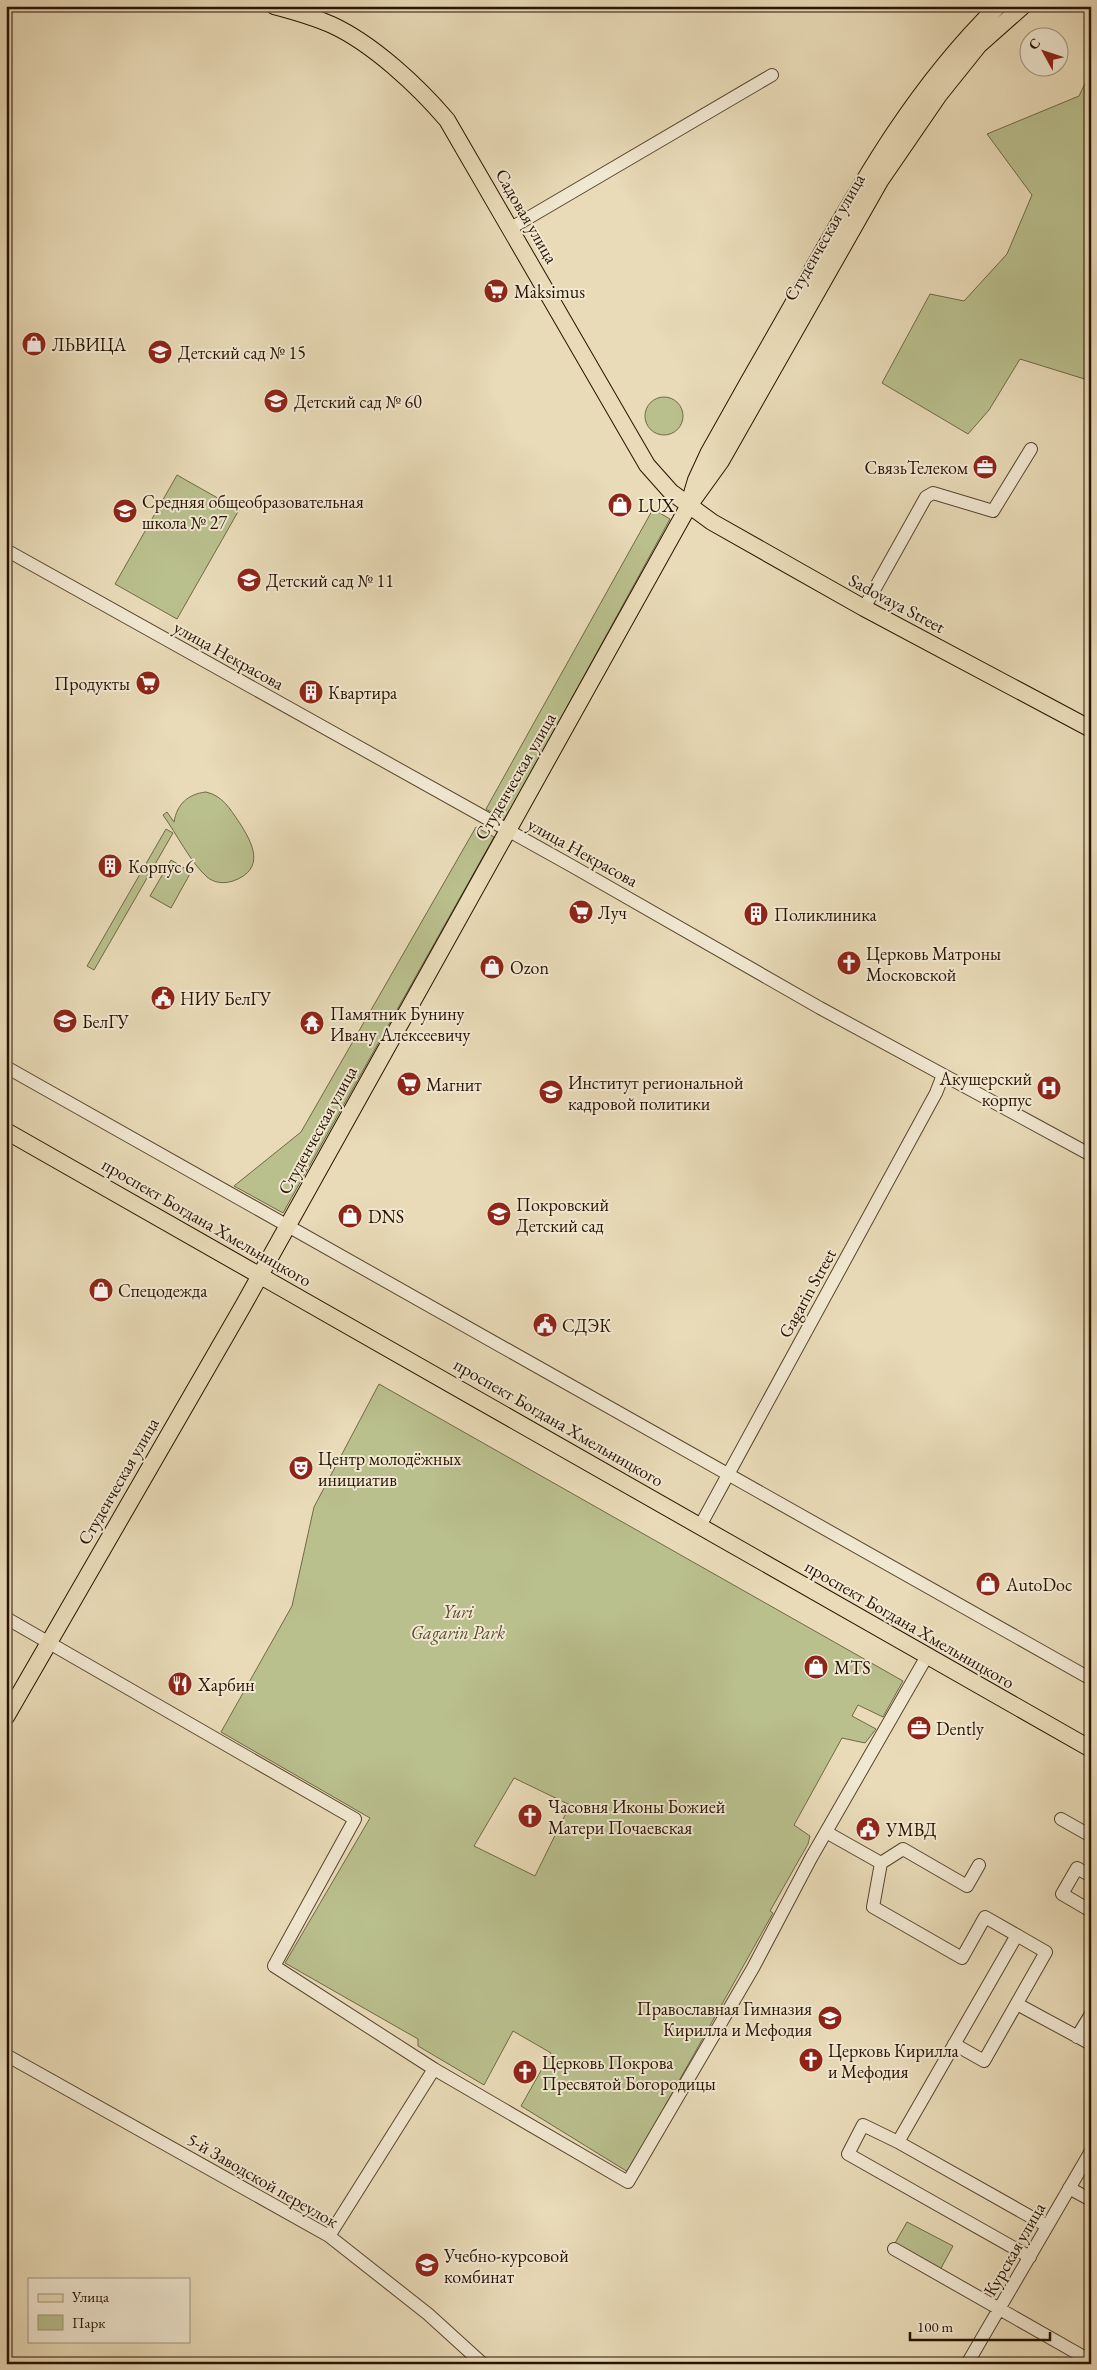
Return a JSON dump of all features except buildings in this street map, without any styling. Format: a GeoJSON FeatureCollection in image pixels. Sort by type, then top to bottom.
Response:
{"type":"FeatureCollection","features":[{"type":"Feature","properties":{"kind":"main road","name":"Садовая улица"},"geometry":{"type":"LineString","coordinates":[[274,6],[332,25],[355,38],[418,88],[447,120],[647,464],[670,492],[688,507]]}},
{"type":"Feature","properties":{"kind":"main road","name":"Студенческая улица"},"geometry":{"type":"LineString","coordinates":[[688,507],[696,480],[708,454],[867,172],[925,88],[972,31],[998,6]]}},
{"type":"Feature","properties":{"kind":"main road","name":"Студенческая улица"},"geometry":{"type":"LineString","coordinates":[[6,1717],[260,1275],[688,507],[721,461],[880,181],[939,95],[974,52],[1022,6]]}},
{"type":"Feature","properties":{"kind":"main road","name":"Sadovaya Street"},"geometry":{"type":"LineString","coordinates":[[688,507],[864,608],[1091,729]]}},
{"type":"Feature","properties":{"kind":"main road","name":"проспект Богдана Хмельницкого"},"geometry":{"type":"LineString","coordinates":[[6,1131],[1091,1750]]}},
{"type":"Feature","properties":{"kind":"street"},"geometry":{"type":"LineString","coordinates":[[511,228],[772,74]]}},
{"type":"Feature","properties":{"kind":"street"},"geometry":{"type":"LineString","coordinates":[[864,608],[926,497],[933,493],[994,511],[1031,449]]}},
{"type":"Feature","properties":{"kind":"street","name":"улица Некрасова"},"geometry":{"type":"LineString","coordinates":[[6,550],[943,1075],[1091,1155]]}},
{"type":"Feature","properties":{"kind":"street"},"geometry":{"type":"LineString","coordinates":[[6,1067],[1091,1679]]}},
{"type":"Feature","properties":{"kind":"street","name":"Gagarin Street"},"geometry":{"type":"LineString","coordinates":[[700,1526],[936,1093],[943,1075]]}},
{"type":"Feature","properties":{"kind":"street"},"geometry":{"type":"LineString","coordinates":[[6,1618],[356,1819],[274,1966],[434,2069],[628,2182],[753,1968],[826,1832],[927,1656]]}},
{"type":"Feature","properties":{"kind":"street"},"geometry":{"type":"LineString","coordinates":[[1062,1819],[1091,1836]]}},
{"type":"Feature","properties":{"kind":"street"},"geometry":{"type":"LineString","coordinates":[[826,1832],[881,1864]]}},
{"type":"Feature","properties":{"kind":"street"},"geometry":{"type":"LineString","coordinates":[[954,2044],[984,2061],[1046,1952],[985,1917],[962,1958],[873,1908],[881,1864],[903,1849],[967,1886],[980,1865]]}},
{"type":"Feature","properties":{"kind":"street"},"geometry":{"type":"LineString","coordinates":[[1090,1908],[1062,1894],[1077,1868],[1091,1876]]}},
{"type":"Feature","properties":{"kind":"street"},"geometry":{"type":"LineString","coordinates":[[898,2142],[1017,1935]]}},
{"type":"Feature","properties":{"kind":"street"},"geometry":{"type":"LineString","coordinates":[[1017,2004],[1091,2044]]}},
{"type":"Feature","properties":{"kind":"street"},"geometry":{"type":"LineString","coordinates":[[1077,2037],[1091,2014]]}},
{"type":"Feature","properties":{"kind":"street","name":"5-й Заводской переулок"},"geometry":{"type":"LineString","coordinates":[[6,2054],[329,2236],[428,2314],[483,2364]]}},
{"type":"Feature","properties":{"kind":"street"},"geometry":{"type":"LineString","coordinates":[[329,2236],[434,2069]]}},
{"type":"Feature","properties":{"kind":"street"},"geometry":{"type":"LineString","coordinates":[[1030,2257],[848,2154],[863,2125],[898,2142],[1047,2226]]}},
{"type":"Feature","properties":{"kind":"street","name":"Курская улица"},"geometry":{"type":"LineString","coordinates":[[967,2364],[1091,2151]]}},
{"type":"Feature","properties":{"kind":"street"},"geometry":{"type":"LineString","coordinates":[[1069,2188],[1091,2200]]}},
{"type":"Feature","properties":{"kind":"street"},"geometry":{"type":"LineString","coordinates":[[894,2249],[1091,2361]]}},
{"type":"Feature","properties":{"kind":"green space"},"geometry":{"type":"Polygon","coordinates":[[[1091,71],[1091,381],[1020,359],[989,410],[968,434],[882,383],[930,294],[964,301],[1007,254],[1032,195],[987,134],[1079,96],[1091,71]]]}},
{"type":"Feature","properties":{"kind":"green space"},"geometry":{"type":"Polygon","coordinates":[[[664,397],[677,403],[683,416],[677,429],[664,435],[651,429],[645,416],[651,403],[664,397]]]}},
{"type":"Feature","properties":{"kind":"green space"},"geometry":{"type":"Polygon","coordinates":[[[177,475],[239,510],[177,619],[115,584],[177,475]]]}},
{"type":"Feature","properties":{"kind":"green space"},"geometry":{"type":"Polygon","coordinates":[[[653,509],[670,519],[505,820],[486,809],[653,509]]]}},
{"type":"Feature","properties":{"kind":"green space"},"geometry":{"type":"Polygon","coordinates":[[[206,792],[222,800],[229,808],[252,846],[254,854],[250,870],[244,876],[233,881],[219,882],[207,877],[189,856],[163,815],[167,812],[174,822],[175,816],[184,801],[194,795],[206,792]]]}},
{"type":"Feature","properties":{"kind":"green space"},"geometry":{"type":"Polygon","coordinates":[[[476,827],[494,837],[283,1213],[234,1186],[301,1132],[476,827]]]}},
{"type":"Feature","properties":{"kind":"green space"},"geometry":{"type":"Polygon","coordinates":[[[166,829],[173,833],[94,970],[87,966],[166,829]]]}},
{"type":"Feature","properties":{"kind":"green space"},"geometry":{"type":"Polygon","coordinates":[[[171,860],[191,872],[171,908],[150,896],[171,860]]]}},
{"type":"Feature","properties":{"kind":"green space","name":"Yuri Gagarin Park"},"geometry":{"type":"Polygon","coordinates":[[[379,1384],[903,1681],[883,1717],[858,1705],[852,1716],[876,1729],[865,1743],[842,1738],[794,1825],[810,1836],[808,1844],[770,1911],[773,1913],[628,2172],[521,2106],[551,2053],[513,2031],[484,2085],[418,2046],[418,2039],[285,1963],[370,1818],[221,1732],[292,1606],[314,1507],[379,1384]],[[514,1778],[474,1846],[535,1876],[570,1805],[514,1778]]]}},
{"type":"Feature","properties":{"kind":"green space"},"geometry":{"type":"Polygon","coordinates":[[[907,2222],[953,2246],[940,2270],[895,2243],[907,2222]]]}},
{"type":"Feature","properties":{"kind":"place","name":"Maksimus"},"geometry":{"type":"Point","coordinates":[496,291]}},
{"type":"Feature","properties":{"kind":"place","name":"ЛЬВИЦА"},"geometry":{"type":"Point","coordinates":[34,344]}},
{"type":"Feature","properties":{"kind":"place","name":"Детский сад № 15"},"geometry":{"type":"Point","coordinates":[160,352]}},
{"type":"Feature","properties":{"kind":"place","name":"Детский сад № 60"},"geometry":{"type":"Point","coordinates":[276,401]}},
{"type":"Feature","properties":{"kind":"place","name":"СвязьТелеком"},"geometry":{"type":"Point","coordinates":[985,467]}},
{"type":"Feature","properties":{"kind":"place","name":"LUX"},"geometry":{"type":"Point","coordinates":[620,505]}},
{"type":"Feature","properties":{"kind":"place","name":"Средняя общеобразовательная школа № 27"},"geometry":{"type":"Point","coordinates":[125,511]}},
{"type":"Feature","properties":{"kind":"place","name":"Детский сад № 11"},"geometry":{"type":"Point","coordinates":[249,580]}},
{"type":"Feature","properties":{"kind":"place","name":"Продукты"},"geometry":{"type":"Point","coordinates":[148,683]}},
{"type":"Feature","properties":{"kind":"place","name":"Квартира"},"geometry":{"type":"Point","coordinates":[311,692]}},
{"type":"Feature","properties":{"kind":"place","name":"Корпус 6"},"geometry":{"type":"Point","coordinates":[110,866]}},
{"type":"Feature","properties":{"kind":"place","name":"Луч"},"geometry":{"type":"Point","coordinates":[581,912]}},
{"type":"Feature","properties":{"kind":"place","name":"Поликлиника"},"geometry":{"type":"Point","coordinates":[756,914]}},
{"type":"Feature","properties":{"kind":"place","name":"Церковь Матроны Московской"},"geometry":{"type":"Point","coordinates":[849,963]}},
{"type":"Feature","properties":{"kind":"place","name":"Ozon"},"geometry":{"type":"Point","coordinates":[492,967]}},
{"type":"Feature","properties":{"kind":"place","name":"НИУ БелГУ"},"geometry":{"type":"Point","coordinates":[163,998]}},
{"type":"Feature","properties":{"kind":"place","name":"БелГУ"},"geometry":{"type":"Point","coordinates":[65,1021]}},
{"type":"Feature","properties":{"kind":"place","name":"Памятник Бунину Ивану Алексеевичу"},"geometry":{"type":"Point","coordinates":[312,1023]}},
{"type":"Feature","properties":{"kind":"place","name":"Магнит"},"geometry":{"type":"Point","coordinates":[409,1084]}},
{"type":"Feature","properties":{"kind":"place","name":"Акушерский корпус"},"geometry":{"type":"Point","coordinates":[1049,1088]}},
{"type":"Feature","properties":{"kind":"place","name":"Институт региональной кадровой политики"},"geometry":{"type":"Point","coordinates":[551,1092]}},
{"type":"Feature","properties":{"kind":"place","name":"Покровский Детский сад"},"geometry":{"type":"Point","coordinates":[499,1214]}},
{"type":"Feature","properties":{"kind":"place","name":"DNS"},"geometry":{"type":"Point","coordinates":[350,1216]}},
{"type":"Feature","properties":{"kind":"place","name":"Спецодежда"},"geometry":{"type":"Point","coordinates":[101,1290]}},
{"type":"Feature","properties":{"kind":"place","name":"СДЭК"},"geometry":{"type":"Point","coordinates":[545,1325]}},
{"type":"Feature","properties":{"kind":"place","name":"Центр молодёжных инициатив"},"geometry":{"type":"Point","coordinates":[301,1468]}},
{"type":"Feature","properties":{"kind":"place","name":"AutoDoc"},"geometry":{"type":"Point","coordinates":[988,1584]}},
{"type":"Feature","properties":{"kind":"place","name":"MTS"},"geometry":{"type":"Point","coordinates":[816,1667]}},
{"type":"Feature","properties":{"kind":"place","name":"Харбин"},"geometry":{"type":"Point","coordinates":[180,1684]}},
{"type":"Feature","properties":{"kind":"place","name":"Dently"},"geometry":{"type":"Point","coordinates":[919,1728]}},
{"type":"Feature","properties":{"kind":"place","name":"Часовня Иконы Божией Матери Почаевская"},"geometry":{"type":"Point","coordinates":[530,1816]}},
{"type":"Feature","properties":{"kind":"place","name":"УМВД"},"geometry":{"type":"Point","coordinates":[868,1829]}},
{"type":"Feature","properties":{"kind":"place","name":"Православная Гимназия Кирилла и Мефодия"},"geometry":{"type":"Point","coordinates":[830,2018]}},
{"type":"Feature","properties":{"kind":"place","name":"Церковь Кирилла и Мефодия"},"geometry":{"type":"Point","coordinates":[811,2060]}},
{"type":"Feature","properties":{"kind":"place","name":"Церковь Покрова Пресвятой Богородицы"},"geometry":{"type":"Point","coordinates":[525,2072]}},
{"type":"Feature","properties":{"kind":"place","name":"Учебно-курсовой комбинат"},"geometry":{"type":"Point","coordinates":[427,2265]}}]}
